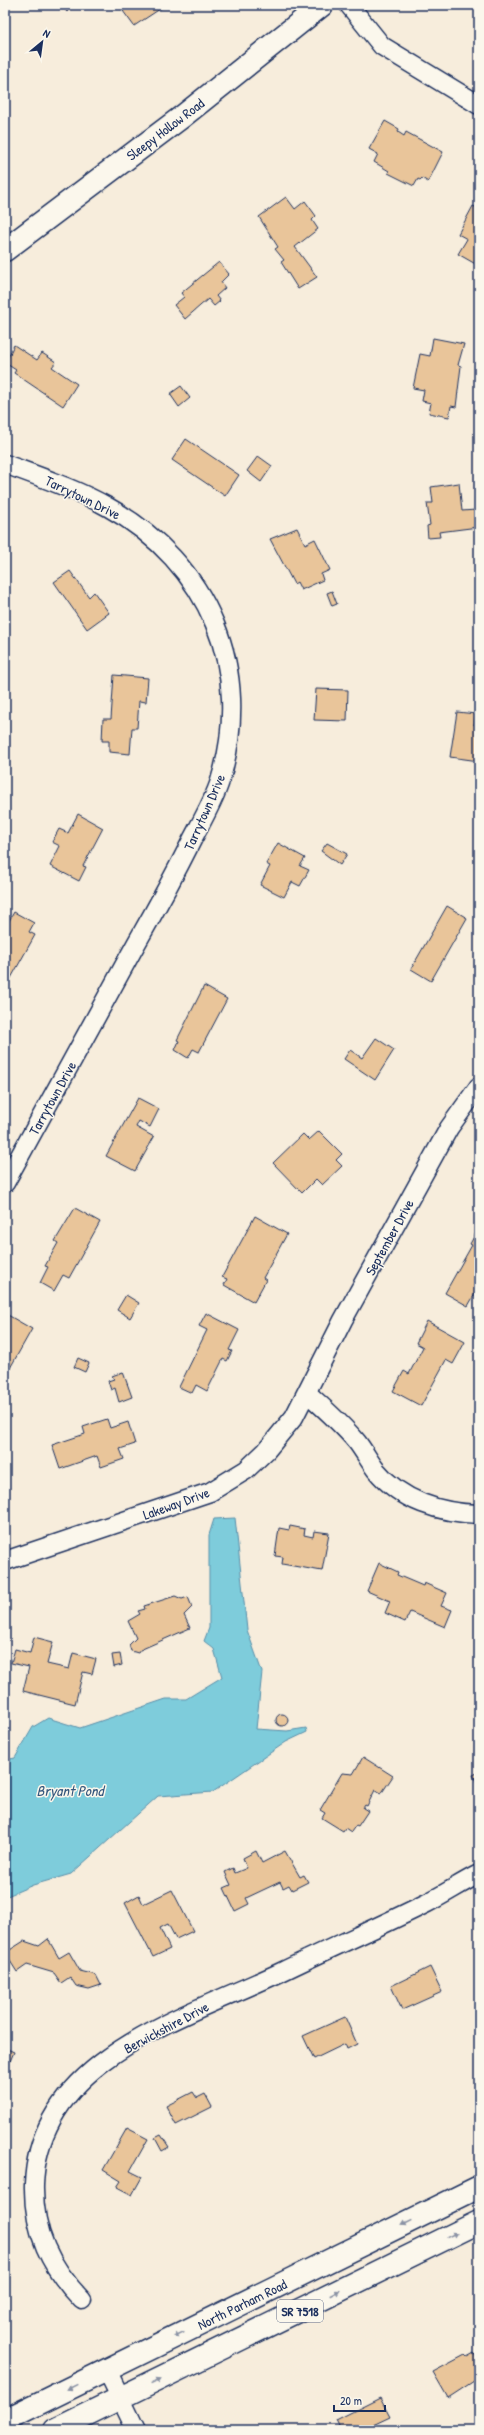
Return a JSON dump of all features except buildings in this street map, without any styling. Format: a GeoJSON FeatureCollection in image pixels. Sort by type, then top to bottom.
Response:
{"type":"FeatureCollection","features":[{"type":"Feature","properties":{"kind":"main road","name":"Sleepy Hollow Road"},"geometry":{"type":"LineString","coordinates":[[5,250],[183,116],[322,5]]}},
{"type":"Feature","properties":{"kind":"main road","name":"North Parham Road"},"geometry":{"type":"LineString","coordinates":[[5,2420],[479,2187]]}},
{"type":"Feature","properties":{"kind":"main road","name":"SR 7518"},"geometry":{"type":"LineString","coordinates":[[55,2430],[479,2222]]}},
{"type":"Feature","properties":{"kind":"street"},"geometry":{"type":"LineString","coordinates":[[349,5],[382,46],[479,105]]}},
{"type":"Feature","properties":{"kind":"street","name":"Tarrytown Drive"},"geometry":{"type":"LineString","coordinates":[[5,464],[63,486],[108,507],[134,523],[165,548],[185,572],[207,603],[220,634],[229,689],[230,725],[226,757],[219,782],[204,816],[168,887],[5,1183]]}},
{"type":"Feature","properties":{"kind":"street","name":"September Drive"},"geometry":{"type":"LineString","coordinates":[[307,1393],[343,1320],[445,1135],[470,1095],[479,1086]]}},
{"type":"Feature","properties":{"kind":"street"},"geometry":{"type":"LineString","coordinates":[[307,1393],[339,1421],[358,1443],[377,1472],[390,1484],[413,1500],[431,1507],[449,1512],[479,1514]]}},
{"type":"Feature","properties":{"kind":"street","name":"Lakeway Drive"},"geometry":{"type":"LineString","coordinates":[[5,1561],[210,1492],[246,1470],[266,1452],[294,1417],[307,1393]]}},
{"type":"Feature","properties":{"kind":"street","name":"Berwickshire Drive"},"geometry":{"type":"LineString","coordinates":[[82,2300],[63,2280],[42,2240],[38,2228],[34,2202],[35,2167],[38,2151],[48,2123],[75,2086],[91,2071],[147,2034],[225,1995],[356,1938],[479,1874]]}},
{"type":"Feature","properties":{"kind":"street"},"geometry":{"type":"LineString","coordinates":[[107,2370],[136,2430]]}},
{"type":"Feature","properties":{"kind":"water","name":"Bryant Pond"},"geometry":{"type":"Polygon","coordinates":[[[235,1518],[247,1630],[262,1672],[256,1729],[287,1731],[306,1728],[307,1732],[286,1742],[213,1792],[158,1796],[71,1874],[33,1885],[5,1897],[5,1760],[15,1758],[33,1727],[48,1718],[80,1728],[166,1699],[186,1699],[222,1677],[214,1649],[204,1641],[209,1628],[209,1535],[214,1519],[235,1518]]]}}]}
